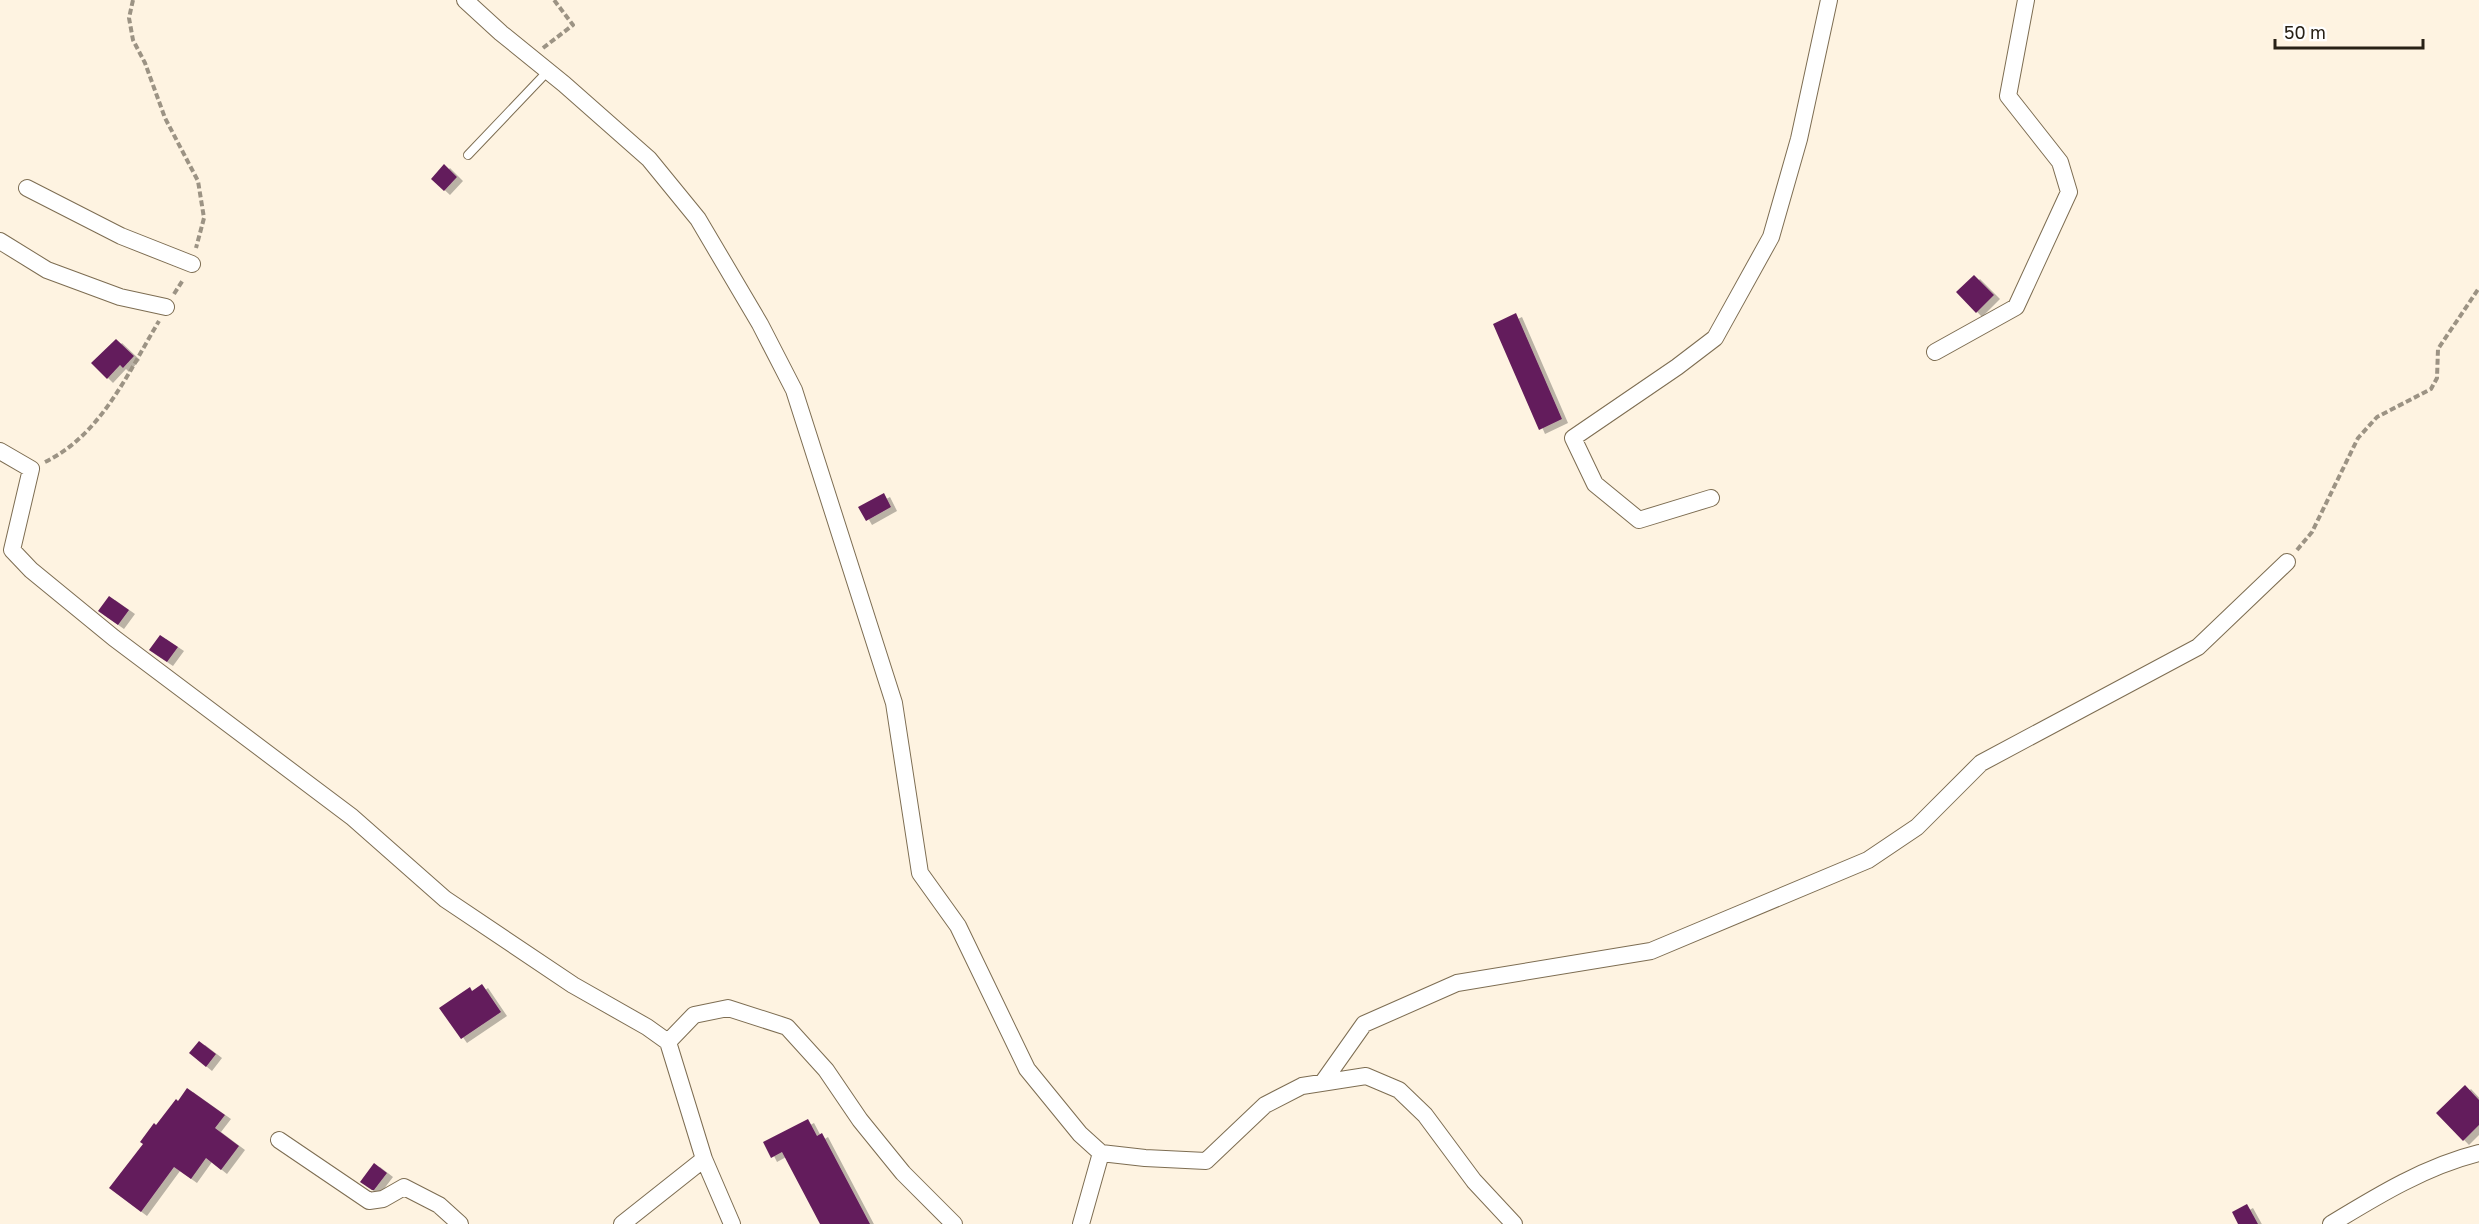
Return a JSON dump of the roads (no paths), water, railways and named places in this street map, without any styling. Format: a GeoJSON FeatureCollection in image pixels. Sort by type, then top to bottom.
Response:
{"type":"FeatureCollection","features":[{"type":"Feature","properties":{"kind":"street"},"geometry":{"type":"LineString","coordinates":[[465,0],[649,159],[698,219],[760,324],[789,380],[894,703],[920,873],[958,926],[1027,1069],[1080,1134],[1101,1153],[1206,1161],[1265,1105],[1302,1086],[1366,1076],[1399,1090],[1425,1115],[1474,1181],[1514,1224]]}},
{"type":"Feature","properties":{"kind":"street"},"geometry":{"type":"LineString","coordinates":[[1711,498],[1639,520],[1594,484],[1573,438],[1677,367],[1715,338],[1772,237],[1799,139],[1829,0]]}},
{"type":"Feature","properties":{"kind":"street"},"geometry":{"type":"LineString","coordinates":[[1935,352],[2016,307],[2069,192],[2060,162],[2008,96],[2026,0]]}},
{"type":"Feature","properties":{"kind":"street"},"geometry":{"type":"LineString","coordinates":[[27,188],[120,236],[192,264]]}},
{"type":"Feature","properties":{"kind":"street"},"geometry":{"type":"LineString","coordinates":[[0,241],[47,270],[120,297],[166,307]]}},
{"type":"Feature","properties":{"kind":"street"},"geometry":{"type":"LineString","coordinates":[[0,451],[31,469],[21,519],[7,540],[12,550],[31,570],[114,638],[352,817],[445,898],[573,985],[647,1027],[668,1042],[704,1159],[732,1224]]}},
{"type":"Feature","properties":{"kind":"street"},"geometry":{"type":"LineString","coordinates":[[1323,1082],[1364,1024],[1457,983],[1651,951],[1868,860],[1917,827],[1981,763],[2198,647],[2287,562]]}},
{"type":"Feature","properties":{"kind":"street"},"geometry":{"type":"LineString","coordinates":[[668,1042],[694,1015],[728,1008],[787,1027],[826,1070],[860,1120],[903,1173],[954,1224]]}},
{"type":"Feature","properties":{"kind":"street"},"geometry":{"type":"LineString","coordinates":[[279,1140],[369,1201],[383,1199],[404,1187],[439,1205],[460,1224]]}},
{"type":"Feature","properties":{"kind":"street"},"geometry":{"type":"LineString","coordinates":[[1081,1224],[1101,1153]]}},
{"type":"Feature","properties":{"kind":"street"},"geometry":{"type":"LineString","coordinates":[[2331,1224],[2383,1192],[2479,1153]]}},
{"type":"Feature","properties":{"kind":"street"},"geometry":{"type":"LineString","coordinates":[[621,1224],[704,1159]]}},
{"type":"Feature","properties":{"kind":"lane"},"geometry":{"type":"LineString","coordinates":[[468,155],[548,71]]}}]}
